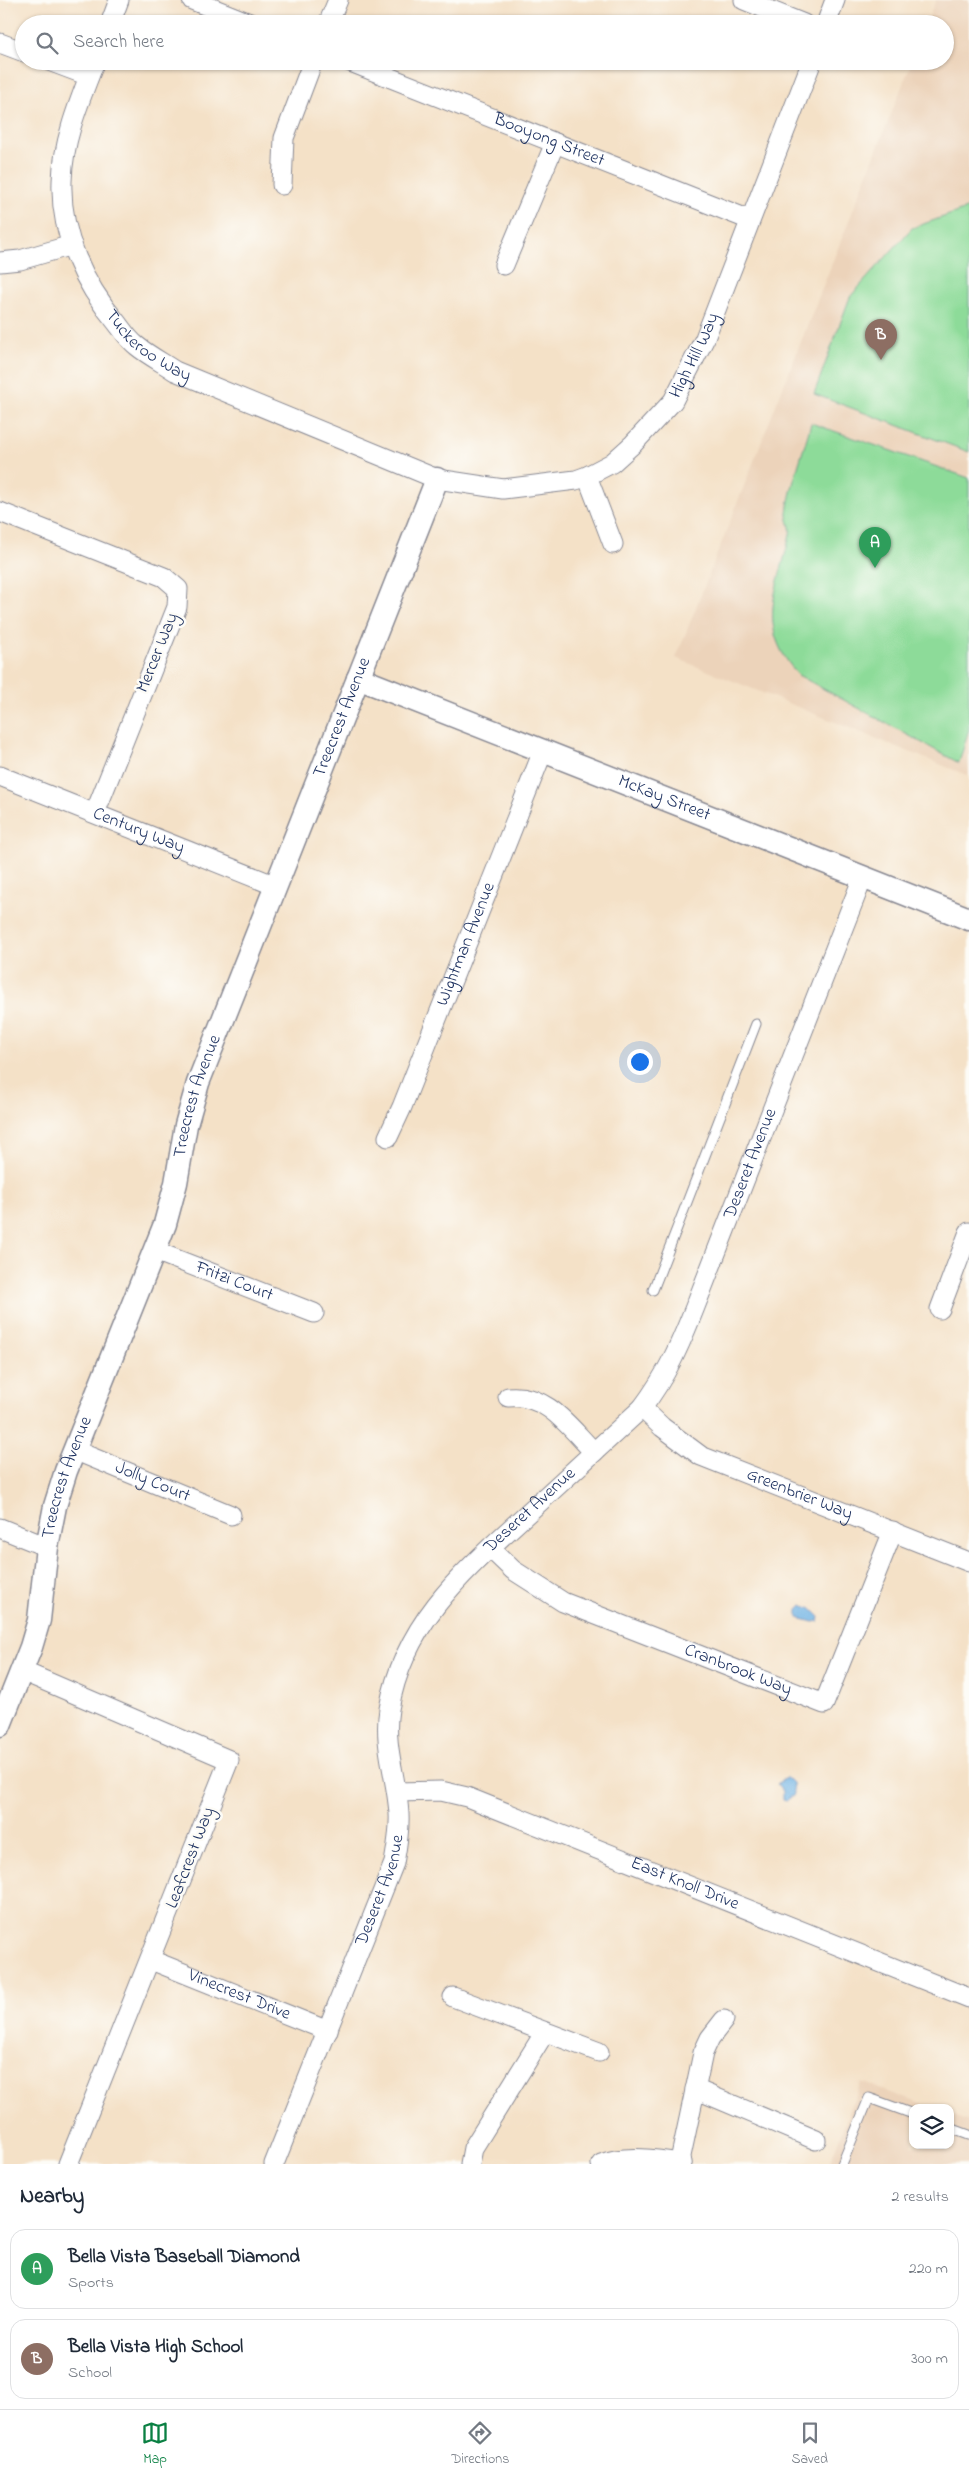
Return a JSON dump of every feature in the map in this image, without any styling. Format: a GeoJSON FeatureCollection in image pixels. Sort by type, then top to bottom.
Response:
{"type":"FeatureCollection","features":[{"type":"Feature","properties":{"kind":"street"},"geometry":{"type":"LineString","coordinates":[[113,15],[119,0]]}},
{"type":"Feature","properties":{"kind":"street"},"geometry":{"type":"LineString","coordinates":[[192,0],[230,15]]}},
{"type":"Feature","properties":{"kind":"street"},"geometry":{"type":"LineString","coordinates":[[332,15],[338,0]]}},
{"type":"Feature","properties":{"kind":"street"},"geometry":{"type":"LineString","coordinates":[[744,0],[782,15]]}},
{"type":"Feature","properties":{"kind":"street"},"geometry":{"type":"LineString","coordinates":[[830,15],[836,0]]}},
{"type":"Feature","properties":{"kind":"street"},"geometry":{"type":"LineString","coordinates":[[0,43],[15,49]]}},
{"type":"Feature","properties":{"kind":"street","name":"Tuckeroo Way"},"geometry":{"type":"LineString","coordinates":[[92,70],[68,138],[62,182],[66,219],[76,261],[100,303],[136,346],[175,370],[437,479]]}},
{"type":"Feature","properties":{"kind":"street"},"geometry":{"type":"LineString","coordinates":[[282,186],[284,138],[310,70]]}},
{"type":"Feature","properties":{"kind":"street","name":"Booyong Street"},"geometry":{"type":"LineString","coordinates":[[371,70],[750,220]]}},
{"type":"Feature","properties":{"kind":"street","name":"High Hill Way"},"geometry":{"type":"LineString","coordinates":[[437,479],[503,489],[576,480],[612,463],[633,444],[673,401],[705,338],[808,70]]}},
{"type":"Feature","properties":{"kind":"street"},"geometry":{"type":"LineString","coordinates":[[504,265],[555,143]]}},
{"type":"Feature","properties":{"kind":"street"},"geometry":{"type":"LineString","coordinates":[[0,262],[20,260],[72,245]]}},
{"type":"Feature","properties":{"kind":"street"},"geometry":{"type":"LineString","coordinates":[[586,476],[613,544]]}},
{"type":"Feature","properties":{"kind":"street","name":"Treecrest Avenue"},"geometry":{"type":"LineString","coordinates":[[0,1726],[22,1671],[39,1620],[47,1548],[55,1506],[74,1450],[155,1251],[176,1184],[193,1097],[437,479]]}},
{"type":"Feature","properties":{"kind":"street","name":"Mercer Way"},"geometry":{"type":"LineString","coordinates":[[0,512],[164,577],[178,589],[177,607],[95,814]]}},
{"type":"Feature","properties":{"kind":"street","name":"McKay Street"},"geometry":{"type":"LineString","coordinates":[[358,678],[969,919]]}},
{"type":"Feature","properties":{"kind":"street","name":"Wightman Avenue"},"geometry":{"type":"LineString","coordinates":[[388,1137],[402,1107],[543,751]]}},
{"type":"Feature","properties":{"kind":"street","name":"Century Way"},"geometry":{"type":"LineString","coordinates":[[0,776],[276,886]]}},
{"type":"Feature","properties":{"kind":"street","name":"Deseret Avenue"},"geometry":{"type":"LineString","coordinates":[[274,2164],[394,1863],[400,1826],[387,1734],[393,1687],[404,1659],[431,1611],[448,1589],[642,1408],[660,1384],[673,1362],[863,877]]}},
{"type":"Feature","properties":{"kind":"street"},"geometry":{"type":"LineString","coordinates":[[940,1309],[969,1232]]}},
{"type":"Feature","properties":{"kind":"street","name":"Fritzi Court"},"geometry":{"type":"LineString","coordinates":[[155,1251],[314,1313]]}},
{"type":"Feature","properties":{"kind":"street"},"geometry":{"type":"LineString","coordinates":[[508,1397],[531,1398],[543,1402],[594,1452]]}},
{"type":"Feature","properties":{"kind":"street","name":"Greenbrier Way"},"geometry":{"type":"LineString","coordinates":[[642,1408],[662,1427],[701,1456],[969,1562]]}},
{"type":"Feature","properties":{"kind":"street","name":"Jolly Court"},"geometry":{"type":"LineString","coordinates":[[74,1450],[231,1515]]}},
{"type":"Feature","properties":{"kind":"street"},"geometry":{"type":"LineString","coordinates":[[0,1528],[47,1548]]}},
{"type":"Feature","properties":{"kind":"street","name":"Cranbrook Way"},"geometry":{"type":"LineString","coordinates":[[490,1548],[513,1570],[562,1602],[824,1704],[893,1531]]}},
{"type":"Feature","properties":{"kind":"street","name":"Leafcrest Way"},"geometry":{"type":"LineString","coordinates":[[22,1671],[229,1760],[151,1960],[68,2164]]}},
{"type":"Feature","properties":{"kind":"street","name":"East Knoll Drive"},"geometry":{"type":"LineString","coordinates":[[396,1792],[441,1791],[467,1797],[969,1998]]}},
{"type":"Feature","properties":{"kind":"street","name":"Vinecrest Drive"},"geometry":{"type":"LineString","coordinates":[[151,1960],[328,2031]]}},
{"type":"Feature","properties":{"kind":"street"},"geometry":{"type":"LineString","coordinates":[[453,1997],[599,2052]]}},
{"type":"Feature","properties":{"kind":"street"},"geometry":{"type":"LineString","coordinates":[[601,2164],[627,2159],[682,2164],[681,2156],[703,2053],[710,2038],[724,2020]]}},
{"type":"Feature","properties":{"kind":"street"},"geometry":{"type":"LineString","coordinates":[[470,2164],[473,2148],[545,2032]]}},
{"type":"Feature","properties":{"kind":"street"},"geometry":{"type":"LineString","coordinates":[[695,2089],[816,2140]]}},
{"type":"Feature","properties":{"kind":"lane"},"geometry":{"type":"LineString","coordinates":[[654,1290],[756,1024]]}},
{"type":"Feature","properties":{"kind":"lane"},"geometry":{"type":"LineString","coordinates":[[842,2164],[869,2098],[909,2113]]}},
{"type":"Feature","properties":{"kind":"lane"},"geometry":{"type":"LineString","coordinates":[[954,2129],[969,2135]]}},
{"type":"Feature","properties":{"kind":"shaded area"},"geometry":{"type":"Polygon","coordinates":[[[936,0],[969,0],[969,776],[676,658],[908,70],[954,70],[954,15],[930,15],[936,0]]]}},
{"type":"Feature","properties":{"kind":"shaded area"},"geometry":{"type":"Polygon","coordinates":[[[861,2082],[921,2104],[909,2104],[909,2149],[954,2149],[954,2115],[969,2121],[969,2164],[829,2164],[861,2082]]]}},
{"type":"Feature","properties":{"kind":"green space"},"geometry":{"type":"Polygon","coordinates":[[[969,208],[969,452],[814,394],[850,297],[912,228],[969,208]]]}},
{"type":"Feature","properties":{"kind":"green space"},"geometry":{"type":"Polygon","coordinates":[[[811,423],[969,478],[969,729],[959,763],[798,675],[776,639],[773,607],[790,534],[787,512],[791,490],[811,423]]]}},
{"type":"Feature","properties":{"kind":"water"},"geometry":{"type":"Polygon","coordinates":[[[802,1605],[812,1609],[820,1617],[819,1621],[813,1622],[798,1618],[798,1609],[802,1605]]]}},
{"type":"Feature","properties":{"kind":"water"},"geometry":{"type":"Polygon","coordinates":[[[787,1777],[793,1783],[794,1795],[787,1800],[783,1799],[783,1791],[777,1784],[787,1777]]]}},
{"type":"Feature","properties":{"kind":"place","name":"Bella Vista High School"},"geometry":{"type":"Point","coordinates":[881,360]}},
{"type":"Feature","properties":{"kind":"place","name":"Bella Vista Baseball Diamond"},"geometry":{"type":"Point","coordinates":[875,568]}}]}
